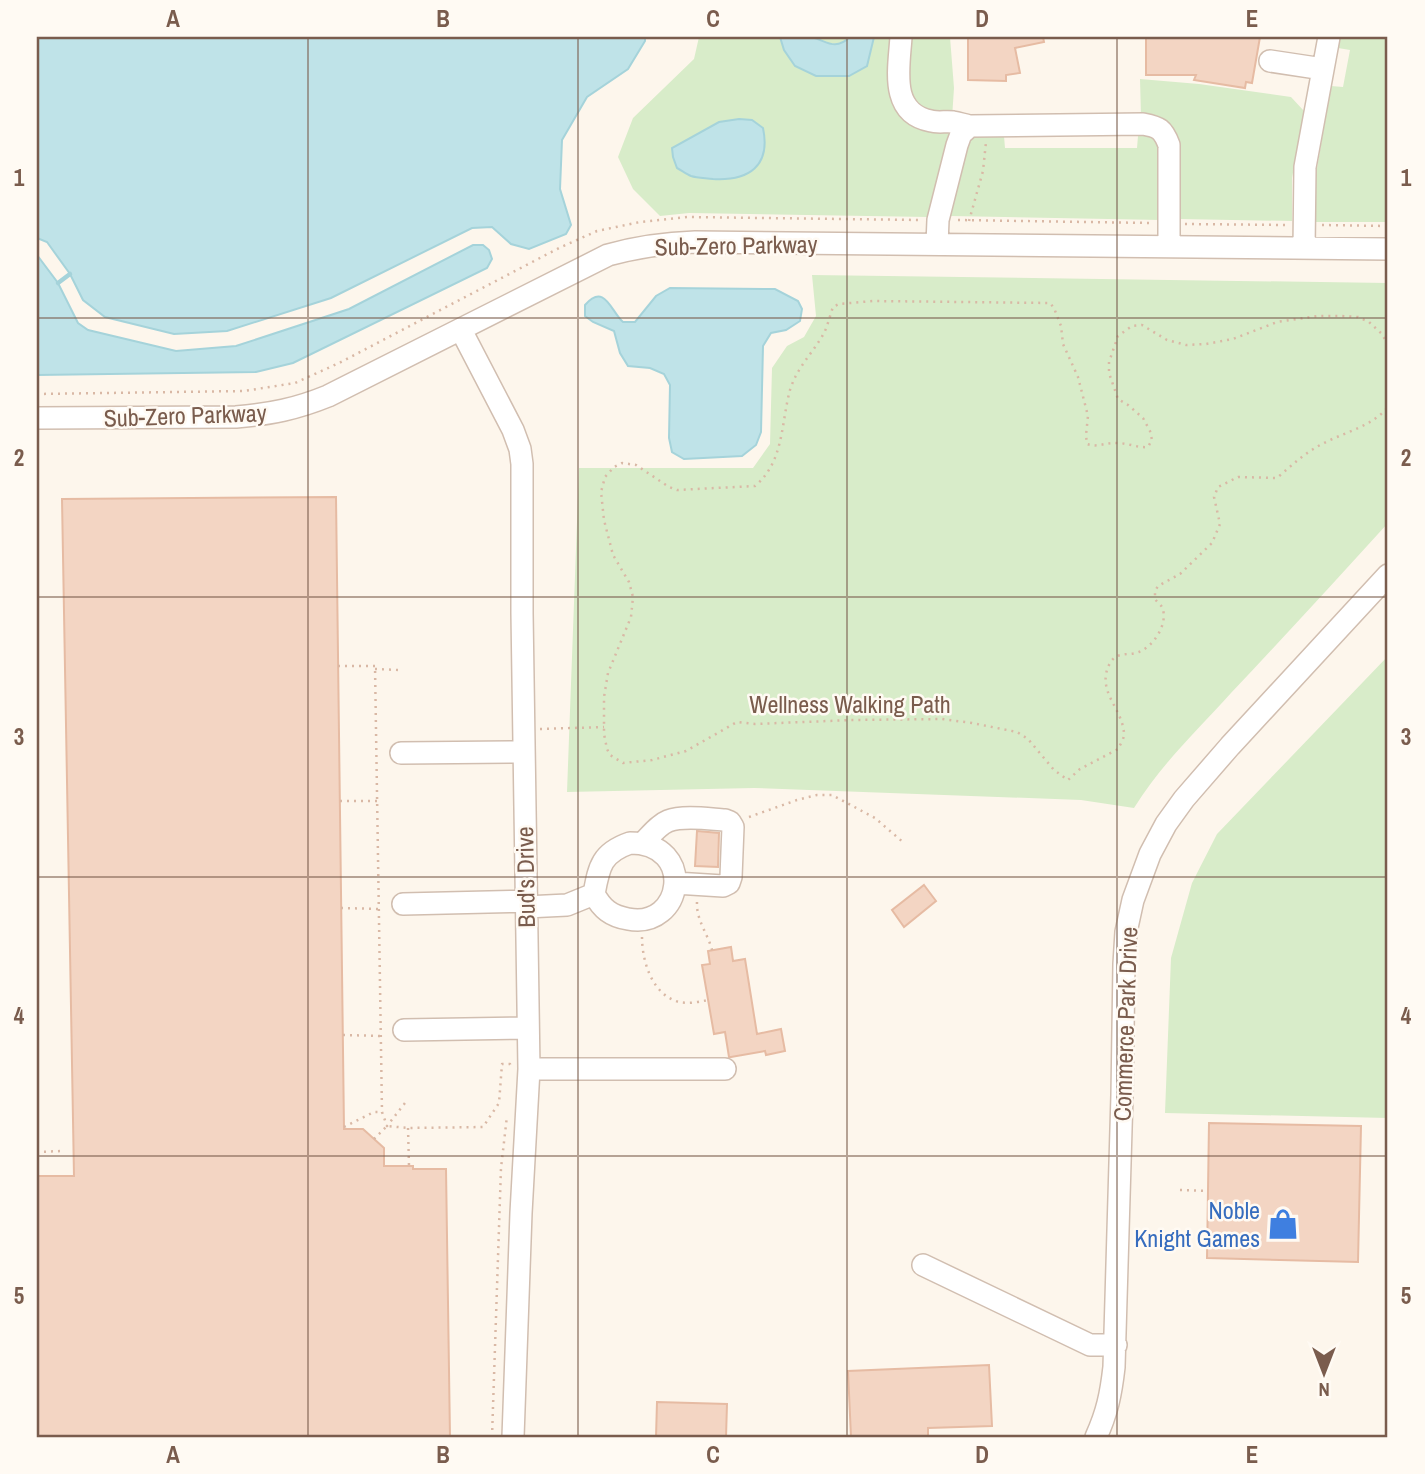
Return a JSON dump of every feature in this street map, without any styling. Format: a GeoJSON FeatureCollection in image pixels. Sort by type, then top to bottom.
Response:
{"type":"FeatureCollection","features":[{"type":"Feature","properties":{"kind":"street"},"geometry":{"type":"LineString","coordinates":[[901,37],[898,87],[903,101],[912,113],[929,121],[978,126],[1143,124],[1156,126],[1165,133],[1169,145],[1169,246]]}},
{"type":"Feature","properties":{"kind":"street"},"geometry":{"type":"LineString","coordinates":[[1304,248],[1305,167],[1329,37]]}},
{"type":"Feature","properties":{"kind":"street"},"geometry":{"type":"LineString","coordinates":[[1270,61],[1323,69]]}},
{"type":"Feature","properties":{"kind":"street"},"geometry":{"type":"LineString","coordinates":[[937,244],[938,220],[961,134],[978,126]]}},
{"type":"Feature","properties":{"kind":"street","name":"Sub-Zero Parkway"},"geometry":{"type":"LineString","coordinates":[[37,418],[236,417],[269,414],[300,407],[328,396],[461,330],[580,268],[608,256],[661,244],[695,242],[1388,249]]}},
{"type":"Feature","properties":{"kind":"street","name":"Bud's Drive"},"geometry":{"type":"LineString","coordinates":[[461,330],[513,430],[522,464],[528,1028],[519,1073],[521,1213],[513,1437]]}},
{"type":"Feature","properties":{"kind":"street","name":"Commerce Park Drive"},"geometry":{"type":"LineString","coordinates":[[1096,1437],[1106,1416],[1112,1392],[1124,964],[1126,932],[1133,900],[1150,854],[1166,824],[1184,799],[1388,575]]}},
{"type":"Feature","properties":{"kind":"street"},"geometry":{"type":"LineString","coordinates":[[401,753],[523,752]]}},
{"type":"Feature","properties":{"kind":"street"},"geometry":{"type":"LineString","coordinates":[[643,843],[669,820],[681,818],[730,822],[733,827],[729,883],[723,886],[675,883]]}},
{"type":"Feature","properties":{"kind":"street"},"geometry":{"type":"LineString","coordinates":[[629,843],[643,843],[655,847],[665,855],[672,866],[675,883],[669,903],[660,912],[636,921],[612,915],[601,907],[594,894],[600,866],[607,855],[617,847],[629,843]]}},
{"type":"Feature","properties":{"kind":"street"},"geometry":{"type":"LineString","coordinates":[[402,904],[567,905],[594,894]]}},
{"type":"Feature","properties":{"kind":"street"},"geometry":{"type":"LineString","coordinates":[[404,1030],[528,1028]]}},
{"type":"Feature","properties":{"kind":"street"},"geometry":{"type":"LineString","coordinates":[[519,1073],[725,1069]]}},
{"type":"Feature","properties":{"kind":"street"},"geometry":{"type":"LineString","coordinates":[[923,1265],[1090,1345],[1115,1345]]}},
{"type":"Feature","properties":{"kind":"path"},"geometry":{"type":"LineString","coordinates":[[969,220],[986,152],[978,126]]}},
{"type":"Feature","properties":{"kind":"path"},"geometry":{"type":"LineString","coordinates":[[37,394],[244,391],[295,383],[339,363],[559,248],[597,231],[640,222],[687,217],[1388,226]]}},
{"type":"Feature","properties":{"kind":"path","name":"Wellness Walking Path"},"geometry":{"type":"LineString","coordinates":[[1388,345],[1382,334],[1369,322],[1357,317],[1318,317],[1277,322],[1233,339],[1186,345],[1167,340],[1142,325],[1132,326],[1118,336],[1109,362],[1109,373],[1118,399],[1143,418],[1152,440],[1148,447],[1117,442],[1096,447],[1087,444],[1087,416],[1078,377],[1063,344],[1061,326],[1050,303],[873,302],[839,304],[833,307],[825,332],[801,365],[791,388],[772,467],[755,486],[677,490],[635,465],[622,463],[605,477],[601,492],[604,520],[613,555],[629,582],[633,597],[631,617],[608,673],[604,697],[607,749],[610,755],[623,763],[652,760],[686,751],[737,722],[755,724],[942,719],[1017,732],[1028,738],[1054,770],[1068,780],[1080,769],[1118,749],[1124,734],[1120,719],[1108,696],[1105,680],[1108,668],[1113,658],[1141,652],[1156,638],[1162,628],[1163,615],[1162,607],[1154,599],[1155,591],[1158,586],[1180,574],[1213,543],[1220,524],[1214,497],[1217,486],[1238,477],[1277,478],[1304,455],[1326,442],[1366,425],[1388,407]]}},
{"type":"Feature","properties":{"kind":"path"},"geometry":{"type":"LineString","coordinates":[[338,666],[375,666],[375,669],[400,670]]}},
{"type":"Feature","properties":{"kind":"path"},"geometry":{"type":"LineString","coordinates":[[375,669],[380,1036],[382,1112],[387,1126]]}},
{"type":"Feature","properties":{"kind":"path"},"geometry":{"type":"LineString","coordinates":[[523,730],[604,727]]}},
{"type":"Feature","properties":{"kind":"path"},"geometry":{"type":"LineString","coordinates":[[724,820],[747,817],[817,795],[832,795],[875,818],[904,843]]}},
{"type":"Feature","properties":{"kind":"path"},"geometry":{"type":"LineString","coordinates":[[340,800],[377,801]]}},
{"type":"Feature","properties":{"kind":"path"},"geometry":{"type":"LineString","coordinates":[[697,885],[696,911],[712,950]]}},
{"type":"Feature","properties":{"kind":"path"},"geometry":{"type":"LineString","coordinates":[[341,908],[379,909]]}},
{"type":"Feature","properties":{"kind":"path"},"geometry":{"type":"LineString","coordinates":[[643,919],[642,946],[645,966],[653,981],[673,1000],[682,1003],[708,1000]]}},
{"type":"Feature","properties":{"kind":"path"},"geometry":{"type":"LineString","coordinates":[[343,1035],[380,1036]]}},
{"type":"Feature","properties":{"kind":"path"},"geometry":{"type":"LineString","coordinates":[[387,1126],[483,1126],[499,1103],[502,1064],[510,1064],[519,1073]]}},
{"type":"Feature","properties":{"kind":"path"},"geometry":{"type":"LineString","coordinates":[[37,1073],[37,1152],[62,1151]]}},
{"type":"Feature","properties":{"kind":"path"},"geometry":{"type":"LineString","coordinates":[[374,1139],[405,1103]]}},
{"type":"Feature","properties":{"kind":"path"},"geometry":{"type":"LineString","coordinates":[[344,1127],[374,1112],[382,1112]]}},
{"type":"Feature","properties":{"kind":"path"},"geometry":{"type":"LineString","coordinates":[[492,1437],[501,1168],[507,1116]]}},
{"type":"Feature","properties":{"kind":"path"},"geometry":{"type":"LineString","coordinates":[[408,1128],[409,1166]]}},
{"type":"Feature","properties":{"kind":"path"},"geometry":{"type":"LineString","coordinates":[[1180,1190],[1208,1191]]}},
{"type":"Feature","properties":{"kind":"green space"},"geometry":{"type":"Polygon","coordinates":[[[699,37],[780,37],[784,50],[816,76],[867,66],[874,37],[950,37],[954,88],[951,133],[928,217],[689,213],[660,216],[633,189],[618,157],[633,118],[694,59],[699,37]]]}},
{"type":"Feature","properties":{"kind":"green space"},"geometry":{"type":"Polygon","coordinates":[[[813,37],[850,37],[832,44],[813,37]]]}},
{"type":"Feature","properties":{"kind":"green space"},"geometry":{"type":"Polygon","coordinates":[[[1340,37],[1388,37],[1388,222],[1315,222],[1315,180],[1331,86],[1343,87],[1350,50],[1338,48],[1340,37]]]}},
{"type":"Feature","properties":{"kind":"green space"},"geometry":{"type":"Polygon","coordinates":[[[1140,79],[1291,97],[1304,111],[1292,178],[1292,221],[1179,219],[1178,141],[1167,121],[1141,116],[1140,79]]]}},
{"type":"Feature","properties":{"kind":"green space"},"geometry":{"type":"Polygon","coordinates":[[[1149,135],[1158,139],[1161,151],[1161,220],[950,216],[966,141],[971,136],[1004,136],[1005,148],[1137,148],[1138,136],[1149,135]]]}},
{"type":"Feature","properties":{"kind":"green space"},"geometry":{"type":"Polygon","coordinates":[[[812,275],[1388,283],[1388,523],[1180,748],[1134,808],[1081,800],[754,788],[567,792],[579,468],[753,468],[770,444],[772,368],[787,346],[804,337],[816,316],[812,275]]]}},
{"type":"Feature","properties":{"kind":"green space"},"geometry":{"type":"Polygon","coordinates":[[[1388,656],[1388,1118],[1165,1113],[1171,958],[1192,883],[1217,834],[1388,656]]]}},
{"type":"Feature","properties":{"kind":"water"},"geometry":{"type":"Polygon","coordinates":[[[37,37],[645,37],[645,41],[628,69],[587,97],[562,140],[560,189],[571,225],[566,234],[529,249],[511,244],[492,227],[472,228],[331,298],[227,331],[174,334],[105,317],[83,300],[70,274],[47,242],[37,238],[37,37]]]}},
{"type":"Feature","properties":{"kind":"water"},"geometry":{"type":"Polygon","coordinates":[[[780,37],[809,37],[839,44],[850,37],[874,37],[867,66],[849,76],[816,76],[795,66],[784,50],[780,37]]]}},
{"type":"Feature","properties":{"kind":"water"},"geometry":{"type":"Polygon","coordinates":[[[752,120],[763,128],[765,141],[760,161],[747,174],[713,179],[691,176],[677,168],[672,148],[719,122],[752,120]]]}},
{"type":"Feature","properties":{"kind":"water"},"geometry":{"type":"Polygon","coordinates":[[[473,245],[483,245],[489,250],[492,259],[487,268],[293,363],[256,372],[37,375],[37,255],[58,283],[78,323],[88,330],[176,351],[236,346],[349,309],[473,245]]]}},
{"type":"Feature","properties":{"kind":"water"},"geometry":{"type":"Polygon","coordinates":[[[670,288],[775,289],[798,301],[802,309],[800,321],[786,330],[771,333],[763,346],[761,432],[756,445],[742,456],[684,459],[672,452],[669,438],[670,385],[664,374],[650,368],[628,366],[620,353],[614,331],[585,316],[585,305],[598,297],[607,301],[623,322],[635,322],[656,296],[670,288]]]}},
{"type":"Feature","properties":{"kind":"building"},"geometry":{"type":"Polygon","coordinates":[[[968,37],[1043,37],[1044,42],[1015,48],[1020,73],[1006,75],[1006,81],[968,80],[968,37]]]}},
{"type":"Feature","properties":{"kind":"building"},"geometry":{"type":"Polygon","coordinates":[[[1146,37],[1260,37],[1252,83],[1246,82],[1245,88],[1194,80],[1196,75],[1146,75],[1146,37]]]}},
{"type":"Feature","properties":{"kind":"building"},"geometry":{"type":"Polygon","coordinates":[[[336,497],[344,1129],[363,1129],[384,1148],[384,1166],[446,1169],[450,1437],[37,1437],[37,1176],[74,1176],[62,499],[336,497]]]}},
{"type":"Feature","properties":{"kind":"building"},"geometry":{"type":"Polygon","coordinates":[[[697,831],[719,833],[718,867],[695,866],[697,831]]]}},
{"type":"Feature","properties":{"kind":"building"},"geometry":{"type":"Polygon","coordinates":[[[924,885],[936,901],[904,927],[892,910],[924,885]]]}},
{"type":"Feature","properties":{"kind":"building"},"geometry":{"type":"Polygon","coordinates":[[[731,947],[733,961],[745,959],[757,1034],[781,1029],[785,1051],[766,1055],[765,1051],[729,1057],[725,1032],[714,1034],[702,965],[710,964],[708,951],[731,947]]]}},
{"type":"Feature","properties":{"kind":"building","name":"Noble Knight Games"},"geometry":{"type":"Polygon","coordinates":[[[1209,1123],[1361,1126],[1358,1262],[1207,1258],[1209,1123]]]}},
{"type":"Feature","properties":{"kind":"building"},"geometry":{"type":"Polygon","coordinates":[[[989,1365],[992,1426],[928,1428],[928,1437],[851,1437],[848,1371],[989,1365]]]}},
{"type":"Feature","properties":{"kind":"building"},"geometry":{"type":"Polygon","coordinates":[[[657,1402],[727,1404],[726,1437],[656,1437],[657,1402]]]}},
{"type":"Feature","properties":{"kind":"waterway"},"geometry":{"type":"LineString","coordinates":[[58,283],[70,274]]}},
{"type":"Feature","properties":{"kind":"place","name":"Noble Knight Games"},"geometry":{"type":"Point","coordinates":[1283,1224]}}]}
